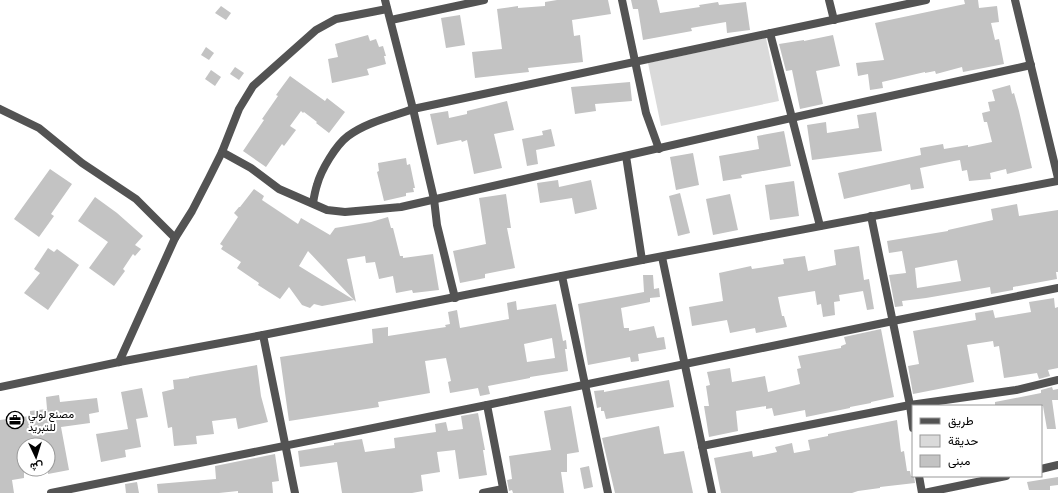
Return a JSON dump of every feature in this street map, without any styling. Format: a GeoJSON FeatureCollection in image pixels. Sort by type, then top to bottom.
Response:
{"type":"FeatureCollection","features":[{"type":"Feature","properties":{"kind":"street"},"geometry":{"type":"LineString","coordinates":[[385,0],[413,109],[434,200],[437,225],[455,298]]}},
{"type":"Feature","properties":{"kind":"street"},"geometry":{"type":"LineString","coordinates":[[391,20],[484,0]]}},
{"type":"Feature","properties":{"kind":"street"},"geometry":{"type":"LineString","coordinates":[[622,0],[646,113],[659,149]]}},
{"type":"Feature","properties":{"kind":"street"},"geometry":{"type":"LineString","coordinates":[[829,0],[834,20]]}},
{"type":"Feature","properties":{"kind":"street"},"geometry":{"type":"LineString","coordinates":[[313,203],[317,184],[328,162],[338,146],[347,136],[370,124],[413,109],[926,0]]}},
{"type":"Feature","properties":{"kind":"street"},"geometry":{"type":"LineString","coordinates":[[0,387],[119,362],[263,336],[642,260],[1058,180],[1015,0]]}},
{"type":"Feature","properties":{"kind":"street"},"geometry":{"type":"LineString","coordinates":[[119,362],[175,238],[192,211],[222,152],[239,109],[254,86],[316,30],[336,19],[388,9]]}},
{"type":"Feature","properties":{"kind":"street"},"geometry":{"type":"LineString","coordinates":[[770,33],[820,226]]}},
{"type":"Feature","properties":{"kind":"street"},"geometry":{"type":"LineString","coordinates":[[222,152],[251,168],[279,189],[327,210],[345,212],[401,207],[1031,65]]}},
{"type":"Feature","properties":{"kind":"street"},"geometry":{"type":"LineString","coordinates":[[0,109],[39,128],[82,164],[136,199],[175,238]]}},
{"type":"Feature","properties":{"kind":"street"},"geometry":{"type":"LineString","coordinates":[[626,156],[642,260]]}},
{"type":"Feature","properties":{"kind":"street"},"geometry":{"type":"LineString","coordinates":[[871,216],[912,420]]}},
{"type":"Feature","properties":{"kind":"street"},"geometry":{"type":"LineString","coordinates":[[662,257],[712,493]]}},
{"type":"Feature","properties":{"kind":"street"},"geometry":{"type":"LineString","coordinates":[[562,276],[608,493]]}},
{"type":"Feature","properties":{"kind":"street"},"geometry":{"type":"LineString","coordinates":[[51,493],[80,490],[585,384],[1058,288]]}},
{"type":"Feature","properties":{"kind":"street"},"geometry":{"type":"LineString","coordinates":[[263,336],[295,493]]}},
{"type":"Feature","properties":{"kind":"street"},"geometry":{"type":"LineString","coordinates":[[702,446],[910,405],[1016,390],[1058,380]]}},
{"type":"Feature","properties":{"kind":"street"},"geometry":{"type":"LineString","coordinates":[[483,493],[503,491],[487,405]]}},
{"type":"Feature","properties":{"kind":"street"},"geometry":{"type":"LineString","coordinates":[[1042,469],[1058,465]]}},
{"type":"Feature","properties":{"kind":"street"},"geometry":{"type":"LineString","coordinates":[[920,477],[923,493],[1001,477]]}},
{"type":"Feature","properties":{"kind":"green space"},"geometry":{"type":"Polygon","coordinates":[[[766,38],[779,101],[661,126],[648,63],[766,38]]]}},
{"type":"Feature","properties":{"kind":"building"},"geometry":{"type":"Polygon","coordinates":[[[557,0],[608,0],[611,14],[572,20],[574,36],[580,35],[583,62],[528,68],[529,72],[475,78],[472,52],[502,49],[497,9],[518,6],[518,8],[545,6],[545,2],[557,0]]]}},
{"type":"Feature","properties":{"kind":"building"},"geometry":{"type":"Polygon","coordinates":[[[631,0],[657,0],[660,13],[700,7],[699,5],[718,2],[719,5],[746,2],[750,30],[727,33],[726,22],[691,28],[692,31],[643,40],[638,9],[633,9],[631,0]]]}},
{"type":"Feature","properties":{"kind":"building"},"geometry":{"type":"Polygon","coordinates":[[[964,0],[978,0],[979,8],[997,6],[999,22],[991,23],[995,40],[999,39],[1004,64],[963,72],[962,67],[936,74],[935,71],[925,72],[882,82],[883,88],[870,90],[868,74],[858,76],[856,63],[884,60],[875,23],[965,4],[964,0]]]}},
{"type":"Feature","properties":{"kind":"building"},"geometry":{"type":"Polygon","coordinates":[[[221,6],[231,13],[226,20],[215,13],[221,6]]]}},
{"type":"Feature","properties":{"kind":"building"},"geometry":{"type":"Polygon","coordinates":[[[460,15],[465,45],[446,48],[441,18],[460,15]]]}},
{"type":"Feature","properties":{"kind":"building"},"geometry":{"type":"Polygon","coordinates":[[[368,35],[370,41],[376,39],[379,47],[383,46],[386,56],[384,56],[386,64],[367,69],[369,75],[332,83],[328,59],[338,57],[335,44],[368,35]]]}},
{"type":"Feature","properties":{"kind":"building"},"geometry":{"type":"Polygon","coordinates":[[[833,35],[840,66],[816,71],[823,104],[800,109],[792,70],[786,71],[779,44],[833,35]]]}},
{"type":"Feature","properties":{"kind":"building"},"geometry":{"type":"Polygon","coordinates":[[[206,47],[214,53],[209,60],[201,55],[206,47]]]}},
{"type":"Feature","properties":{"kind":"building"},"geometry":{"type":"Polygon","coordinates":[[[235,67],[244,73],[239,80],[230,74],[235,67]]]}},
{"type":"Feature","properties":{"kind":"building"},"geometry":{"type":"Polygon","coordinates":[[[211,70],[221,77],[215,86],[205,79],[211,70]]]}},
{"type":"Feature","properties":{"kind":"building"},"geometry":{"type":"Polygon","coordinates":[[[290,76],[325,101],[327,98],[345,112],[329,133],[316,123],[317,122],[301,111],[290,126],[296,130],[284,146],[282,144],[266,167],[243,151],[264,120],[262,119],[278,96],[276,95],[290,76]]]}},
{"type":"Feature","properties":{"kind":"building"},"geometry":{"type":"Polygon","coordinates":[[[630,82],[632,101],[595,104],[596,111],[575,114],[571,87],[630,82]]]}},
{"type":"Feature","properties":{"kind":"building"},"geometry":{"type":"Polygon","coordinates":[[[1010,85],[1019,111],[1032,168],[1007,174],[1006,169],[990,173],[991,179],[969,181],[967,170],[962,171],[960,160],[920,168],[924,188],[911,190],[910,184],[844,199],[838,173],[921,155],[920,148],[943,144],[944,149],[968,145],[968,147],[992,142],[987,122],[984,122],[982,113],[990,111],[988,102],[995,101],[992,90],[1010,85]]]}},
{"type":"Feature","properties":{"kind":"building"},"geometry":{"type":"Polygon","coordinates":[[[507,101],[514,130],[494,134],[502,168],[474,174],[467,140],[437,145],[430,114],[448,111],[449,118],[467,114],[467,111],[507,101]]]}},
{"type":"Feature","properties":{"kind":"building"},"geometry":{"type":"Polygon","coordinates":[[[876,112],[882,151],[812,160],[807,125],[826,122],[827,133],[859,128],[857,115],[876,112]]]}},
{"type":"Feature","properties":{"kind":"building"},"geometry":{"type":"Polygon","coordinates":[[[551,129],[555,146],[536,150],[538,164],[527,166],[522,139],[543,135],[542,131],[551,129]]]}},
{"type":"Feature","properties":{"kind":"building"},"geometry":{"type":"Polygon","coordinates":[[[784,131],[791,166],[741,175],[742,178],[723,181],[719,156],[759,149],[757,136],[784,131]]]}},
{"type":"Feature","properties":{"kind":"building"},"geometry":{"type":"Polygon","coordinates":[[[693,153],[699,185],[676,190],[670,157],[693,153]]]}},
{"type":"Feature","properties":{"kind":"building"},"geometry":{"type":"Polygon","coordinates":[[[406,158],[407,165],[410,164],[415,188],[413,188],[414,192],[406,193],[406,196],[384,201],[377,172],[379,171],[378,163],[406,158]]]}},
{"type":"Feature","properties":{"kind":"building"},"geometry":{"type":"Polygon","coordinates":[[[50,169],[72,184],[51,214],[54,216],[39,237],[14,219],[50,169]]]}},
{"type":"Feature","properties":{"kind":"building"},"geometry":{"type":"Polygon","coordinates":[[[558,180],[559,187],[591,180],[597,209],[575,214],[572,198],[540,203],[537,183],[558,180]]]}},
{"type":"Feature","properties":{"kind":"building"},"geometry":{"type":"Polygon","coordinates":[[[794,181],[799,216],[770,220],[765,185],[794,181]]]}},
{"type":"Feature","properties":{"kind":"building"},"geometry":{"type":"Polygon","coordinates":[[[254,189],[264,196],[262,200],[298,224],[301,218],[330,235],[335,228],[371,222],[388,217],[391,228],[393,228],[400,256],[403,256],[403,258],[433,254],[439,290],[413,293],[412,290],[396,293],[393,276],[379,279],[375,262],[366,263],[365,256],[347,259],[356,302],[354,300],[322,306],[314,304],[310,308],[302,305],[289,287],[280,299],[258,285],[259,283],[237,268],[241,262],[221,249],[223,246],[220,244],[238,217],[234,213],[254,189]],[[308,251],[299,266],[354,300],[308,251]]]}},
{"type":"Feature","properties":{"kind":"building"},"geometry":{"type":"Polygon","coordinates":[[[680,193],[690,233],[678,236],[669,196],[680,193]]]}},
{"type":"Feature","properties":{"kind":"building"},"geometry":{"type":"Polygon","coordinates":[[[506,194],[511,228],[507,228],[515,268],[485,274],[485,278],[460,283],[453,251],[486,244],[479,198],[506,194]]]}},
{"type":"Feature","properties":{"kind":"building"},"geometry":{"type":"Polygon","coordinates":[[[730,194],[738,230],[713,235],[706,199],[730,194]]]}},
{"type":"Feature","properties":{"kind":"building"},"geometry":{"type":"Polygon","coordinates":[[[95,197],[117,213],[143,236],[135,245],[141,249],[135,256],[133,254],[123,269],[125,271],[114,286],[89,268],[108,242],[78,221],[95,197]]]}},
{"type":"Feature","properties":{"kind":"building"},"geometry":{"type":"Polygon","coordinates":[[[1017,204],[1019,216],[1058,210],[1057,279],[1013,287],[1013,290],[991,294],[990,287],[902,301],[903,306],[895,307],[889,275],[906,273],[902,251],[889,253],[887,241],[948,231],[993,220],[991,209],[1017,204]],[[957,260],[915,268],[917,288],[961,281],[957,260]]]}},
{"type":"Feature","properties":{"kind":"building"},"geometry":{"type":"Polygon","coordinates":[[[859,246],[864,280],[869,279],[874,309],[867,310],[863,291],[839,295],[840,301],[834,302],[835,315],[823,317],[821,304],[817,305],[815,291],[778,297],[782,316],[784,316],[787,327],[756,333],[755,328],[730,333],[727,320],[692,326],[689,307],[723,301],[719,273],[751,266],[752,269],[784,264],[783,259],[805,256],[808,271],[836,265],[834,250],[859,246]]]}},
{"type":"Feature","properties":{"kind":"building"},"geometry":{"type":"Polygon","coordinates":[[[48,248],[54,252],[57,249],[79,265],[48,310],[24,293],[40,273],[34,269],[48,248]]]}},
{"type":"Feature","properties":{"kind":"building"},"geometry":{"type":"Polygon","coordinates":[[[643,275],[653,275],[654,289],[659,288],[660,297],[650,298],[650,302],[621,308],[624,328],[629,328],[629,331],[654,326],[657,338],[664,337],[666,349],[638,354],[639,361],[631,362],[630,357],[588,365],[578,304],[644,292],[643,275]]]}},
{"type":"Feature","properties":{"kind":"building"},"geometry":{"type":"Polygon","coordinates":[[[1054,298],[1055,308],[1058,307],[1058,368],[1048,370],[1050,376],[1039,379],[1037,373],[1004,378],[999,346],[994,347],[993,341],[967,345],[974,382],[913,394],[908,366],[919,364],[913,331],[976,320],[975,313],[993,310],[995,318],[1031,312],[1029,302],[1054,298]]]}},
{"type":"Feature","properties":{"kind":"building"},"geometry":{"type":"Polygon","coordinates":[[[516,301],[517,310],[556,304],[563,341],[566,340],[567,349],[565,349],[568,371],[488,386],[490,394],[480,396],[478,388],[450,393],[448,382],[451,381],[446,358],[425,361],[430,393],[378,402],[379,407],[289,421],[280,357],[373,343],[372,329],[388,327],[388,336],[446,327],[445,325],[450,324],[448,312],[457,310],[460,328],[509,319],[507,303],[516,301]],[[552,338],[524,344],[527,362],[555,358],[552,338]]]}},
{"type":"Feature","properties":{"kind":"building"},"geometry":{"type":"Polygon","coordinates":[[[881,329],[894,397],[806,417],[805,410],[774,416],[772,408],[766,409],[766,406],[736,411],[738,431],[709,437],[704,406],[709,406],[706,386],[710,385],[707,372],[730,368],[732,382],[765,376],[768,392],[800,384],[797,369],[801,368],[798,356],[841,348],[841,346],[846,344],[844,337],[881,329]]]}},
{"type":"Feature","properties":{"kind":"building"},"geometry":{"type":"Polygon","coordinates":[[[257,365],[261,396],[268,422],[238,429],[236,418],[212,421],[214,434],[196,436],[197,444],[174,446],[172,427],[168,428],[162,392],[174,389],[173,380],[257,365]]]}},
{"type":"Feature","properties":{"kind":"building"},"geometry":{"type":"Polygon","coordinates":[[[669,380],[674,407],[606,419],[604,411],[601,411],[601,407],[597,408],[594,391],[604,390],[604,392],[669,380]]]}},
{"type":"Feature","properties":{"kind":"building"},"geometry":{"type":"Polygon","coordinates":[[[1052,387],[1053,390],[1058,389],[1058,400],[1052,400],[1056,429],[1047,429],[1042,405],[995,405],[995,402],[1041,393],[1041,390],[1052,387]]]}},
{"type":"Feature","properties":{"kind":"building"},"geometry":{"type":"Polygon","coordinates":[[[142,388],[148,417],[136,419],[141,447],[125,450],[126,457],[101,462],[96,434],[128,429],[121,392],[142,388]]]}},
{"type":"Feature","properties":{"kind":"building"},"geometry":{"type":"Polygon","coordinates":[[[59,395],[60,402],[97,398],[99,412],[89,414],[90,423],[61,427],[69,470],[56,472],[56,437],[16,437],[16,477],[24,478],[12,480],[14,493],[0,493],[0,420],[30,416],[30,411],[47,409],[46,397],[59,395]]]}},
{"type":"Feature","properties":{"kind":"building"},"geometry":{"type":"Polygon","coordinates":[[[571,406],[579,452],[567,454],[567,472],[561,472],[564,493],[513,493],[512,490],[509,491],[507,480],[512,479],[509,456],[551,450],[544,411],[571,406]]]}},
{"type":"Feature","properties":{"kind":"building"},"geometry":{"type":"Polygon","coordinates":[[[478,413],[485,450],[483,450],[487,475],[459,479],[455,450],[437,452],[440,472],[421,475],[423,491],[412,493],[342,493],[337,462],[300,467],[298,451],[334,445],[334,443],[362,439],[365,452],[395,448],[394,438],[436,432],[435,424],[446,422],[448,431],[463,429],[461,416],[478,413]]]}},
{"type":"Feature","properties":{"kind":"building"},"geometry":{"type":"Polygon","coordinates":[[[897,420],[901,452],[904,451],[907,471],[910,471],[911,476],[914,477],[915,483],[880,487],[852,493],[721,493],[714,458],[752,451],[753,457],[777,452],[775,447],[792,443],[794,453],[810,450],[808,440],[828,436],[828,434],[897,420]]]}},
{"type":"Feature","properties":{"kind":"building"},"geometry":{"type":"Polygon","coordinates":[[[659,426],[664,454],[684,451],[693,493],[615,493],[602,438],[659,426]]]}},
{"type":"Feature","properties":{"kind":"building"},"geometry":{"type":"Polygon","coordinates":[[[275,454],[279,481],[272,482],[273,493],[238,493],[238,491],[219,493],[158,493],[157,484],[216,479],[215,466],[275,454]]]}},
{"type":"Feature","properties":{"kind":"building"},"geometry":{"type":"Polygon","coordinates":[[[589,466],[593,487],[584,489],[580,468],[589,466]]]}},
{"type":"Feature","properties":{"kind":"building"},"geometry":{"type":"Polygon","coordinates":[[[1058,477],[1058,485],[1050,486],[1050,490],[1029,490],[1027,482],[1058,477]]]}},
{"type":"Feature","properties":{"kind":"building"},"geometry":{"type":"Polygon","coordinates":[[[137,482],[139,493],[126,493],[125,484],[137,482]]]}},
{"type":"Feature","properties":{"kind":"place","name":"مصنع لولي للتبريد"},"geometry":{"type":"Point","coordinates":[15,420]}}]}
